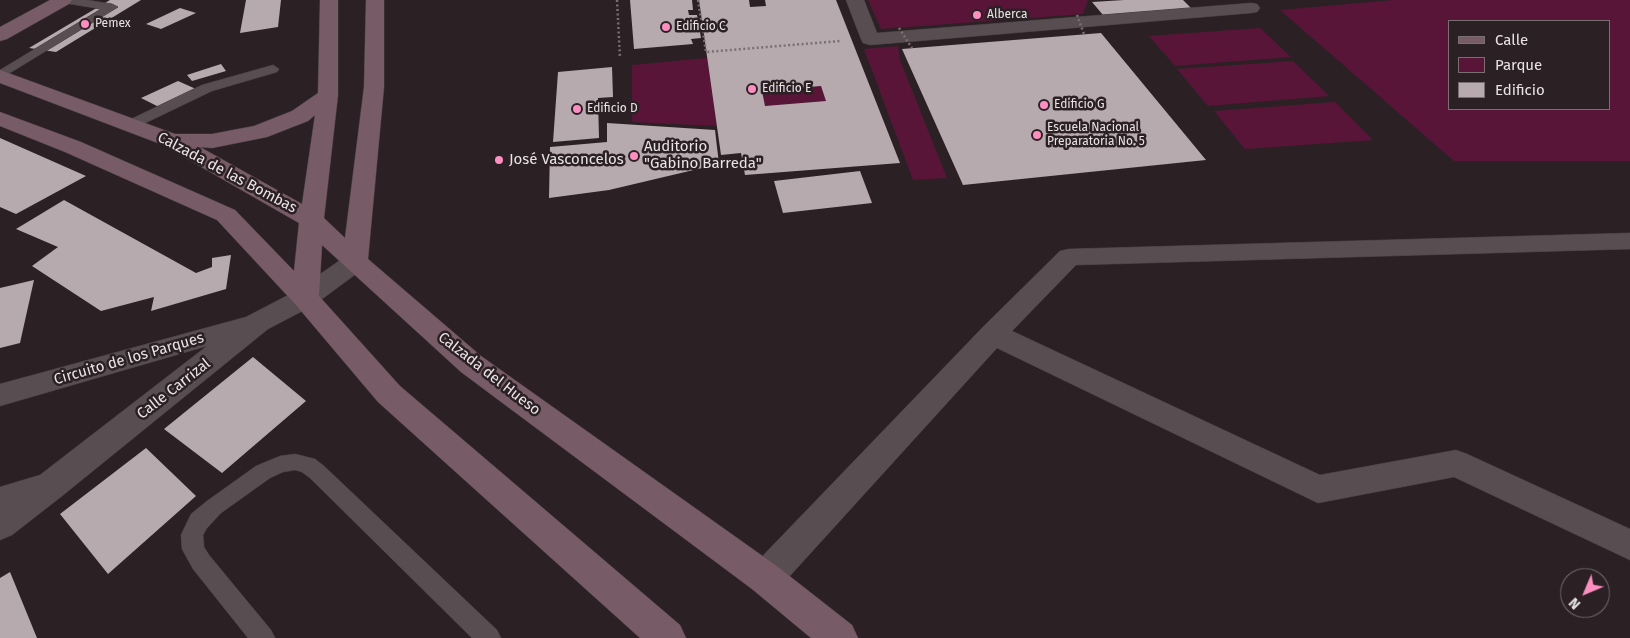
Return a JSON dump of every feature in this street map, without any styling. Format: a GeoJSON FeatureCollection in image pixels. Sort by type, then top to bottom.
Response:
{"type":"FeatureCollection","features":[{"type":"Feature","properties":{"kind":"main road"},"geometry":{"type":"LineString","coordinates":[[0,35],[63,0]]}},
{"type":"Feature","properties":{"kind":"main road"},"geometry":{"type":"LineString","coordinates":[[305,298],[312,220],[328,95],[329,0]]}},
{"type":"Feature","properties":{"kind":"main road"},"geometry":{"type":"LineString","coordinates":[[355,262],[374,87],[375,0]]}},
{"type":"Feature","properties":{"kind":"main road","name":"Calzada de las Bombas"},"geometry":{"type":"LineString","coordinates":[[0,75],[171,140],[312,220],[355,262]]}},
{"type":"Feature","properties":{"kind":"main road"},"geometry":{"type":"LineString","coordinates":[[171,140],[212,141],[259,132],[300,116],[328,95]]}},
{"type":"Feature","properties":{"kind":"main road"},"geometry":{"type":"LineString","coordinates":[[0,118],[73,147],[226,215],[305,298],[388,394],[667,638]]}},
{"type":"Feature","properties":{"kind":"main road","name":"Calzada del Hueso"},"geometry":{"type":"LineString","coordinates":[[355,262],[471,364],[765,578],[839,638]]}},
{"type":"Feature","properties":{"kind":"street"},"geometry":{"type":"LineString","coordinates":[[855,0],[870,39],[1251,8]]}},
{"type":"Feature","properties":{"kind":"street"},"geometry":{"type":"LineString","coordinates":[[765,578],[993,334],[1069,256],[1630,241]]}},
{"type":"Feature","properties":{"kind":"street","name":"Calle Carrizal"},"geometry":{"type":"LineString","coordinates":[[0,525],[258,322],[305,298],[355,262]]}},
{"type":"Feature","properties":{"kind":"street","name":"Circuito de los Parques"},"geometry":{"type":"LineString","coordinates":[[0,395],[258,322]]}},
{"type":"Feature","properties":{"kind":"street"},"geometry":{"type":"LineString","coordinates":[[993,334],[1318,490],[1456,463],[1630,545]]}},
{"type":"Feature","properties":{"kind":"street"},"geometry":{"type":"LineString","coordinates":[[0,502],[50,486]]}},
{"type":"Feature","properties":{"kind":"lane"},"geometry":{"type":"LineString","coordinates":[[0,75],[112,8],[63,0]]}},
{"type":"Feature","properties":{"kind":"lane"},"geometry":{"type":"LineString","coordinates":[[130,125],[207,88],[273,69]]}},
{"type":"Feature","properties":{"kind":"lane"},"geometry":{"type":"LineString","coordinates":[[263,638],[192,549],[192,535],[199,521],[214,507],[263,472],[280,464],[295,462],[308,465],[317,472],[489,638]]}},
{"type":"Feature","properties":{"kind":"path"},"geometry":{"type":"LineString","coordinates":[[617,0],[620,58]]}},
{"type":"Feature","properties":{"kind":"path"},"geometry":{"type":"LineString","coordinates":[[698,0],[706,52],[870,39]]}},
{"type":"Feature","properties":{"kind":"path"},"geometry":{"type":"LineString","coordinates":[[1077,15],[1084,34]]}},
{"type":"Feature","properties":{"kind":"path"},"geometry":{"type":"LineString","coordinates":[[899,28],[912,48]]}},
{"type":"Feature","properties":{"kind":"green space","name":"Alberca"},"geometry":{"type":"Polygon","coordinates":[[[868,0],[1088,0],[1083,14],[881,29],[868,0]]]}},
{"type":"Feature","properties":{"kind":"green space"},"geometry":{"type":"Polygon","coordinates":[[[1394,0],[1630,0],[1630,161],[1454,161],[1280,10],[1394,0]]]}},
{"type":"Feature","properties":{"kind":"green space"},"geometry":{"type":"Polygon","coordinates":[[[1260,28],[1291,57],[1175,66],[1149,36],[1260,28]]]}},
{"type":"Feature","properties":{"kind":"green space"},"geometry":{"type":"Polygon","coordinates":[[[898,46],[900,60],[947,178],[913,180],[864,49],[898,46]]]}},
{"type":"Feature","properties":{"kind":"green space"},"geometry":{"type":"Polygon","coordinates":[[[707,58],[717,126],[632,122],[632,65],[707,58]]]}},
{"type":"Feature","properties":{"kind":"green space"},"geometry":{"type":"Polygon","coordinates":[[[1293,61],[1329,96],[1208,106],[1177,69],[1293,61]]]}},
{"type":"Feature","properties":{"kind":"green space"},"geometry":{"type":"Polygon","coordinates":[[[821,86],[826,101],[765,106],[762,91],[821,86]]]}},
{"type":"Feature","properties":{"kind":"green space"},"geometry":{"type":"Polygon","coordinates":[[[1335,102],[1373,140],[1245,149],[1214,111],[1335,102]]]}},
{"type":"Feature","properties":{"kind":"building","name":"Pemex"},"geometry":{"type":"Polygon","coordinates":[[[110,0],[141,0],[56,52],[29,48],[110,0]]]}},
{"type":"Feature","properties":{"kind":"building"},"geometry":{"type":"Polygon","coordinates":[[[246,0],[281,0],[278,27],[240,33],[246,0]]]}},
{"type":"Feature","properties":{"kind":"building","name":"Edificio C"},"geometry":{"type":"Polygon","coordinates":[[[630,0],[692,0],[693,10],[688,10],[689,15],[697,15],[701,38],[691,39],[693,44],[634,49],[630,0]]]}},
{"type":"Feature","properties":{"kind":"building","name":"Edificio E"},"geometry":{"type":"Polygon","coordinates":[[[699,0],[749,0],[750,7],[766,6],[765,0],[836,0],[900,163],[745,175],[741,153],[721,155],[699,0]],[[821,86],[762,91],[765,106],[826,101],[821,86]]]}},
{"type":"Feature","properties":{"kind":"building"},"geometry":{"type":"Polygon","coordinates":[[[1183,0],[1191,8],[1103,15],[1092,2],[1183,0]]]}},
{"type":"Feature","properties":{"kind":"building"},"geometry":{"type":"Polygon","coordinates":[[[180,8],[196,13],[161,29],[146,24],[180,8]]]}},
{"type":"Feature","properties":{"kind":"building","name":"Edificio G"},"geometry":{"type":"Polygon","coordinates":[[[1101,33],[1206,160],[963,185],[902,49],[1101,33]]]}},
{"type":"Feature","properties":{"kind":"building"},"geometry":{"type":"Polygon","coordinates":[[[221,64],[226,71],[192,81],[187,75],[221,64]]]}},
{"type":"Feature","properties":{"kind":"building","name":"Edificio D"},"geometry":{"type":"Polygon","coordinates":[[[612,67],[613,97],[598,98],[599,138],[553,142],[558,72],[612,67]]]}},
{"type":"Feature","properties":{"kind":"building"},"geometry":{"type":"Polygon","coordinates":[[[178,81],[196,89],[159,107],[141,98],[178,81]]]}},
{"type":"Feature","properties":{"kind":"building","name":"Auditorio \"Gabino Barreda\""},"geometry":{"type":"Polygon","coordinates":[[[607,123],[715,130],[719,164],[609,190],[549,198],[550,147],[607,142],[607,123]]]}},
{"type":"Feature","properties":{"kind":"building"},"geometry":{"type":"Polygon","coordinates":[[[0,138],[86,176],[16,214],[0,207],[0,138]]]}},
{"type":"Feature","properties":{"kind":"building"},"geometry":{"type":"Polygon","coordinates":[[[860,171],[872,203],[783,213],[774,181],[860,171]]]}},
{"type":"Feature","properties":{"kind":"building"},"geometry":{"type":"Polygon","coordinates":[[[64,200],[196,273],[212,267],[212,258],[231,255],[226,289],[151,311],[154,297],[101,311],[32,266],[58,247],[16,229],[64,200]]]}},
{"type":"Feature","properties":{"kind":"building"},"geometry":{"type":"Polygon","coordinates":[[[34,280],[20,343],[0,348],[0,288],[34,280]]]}},
{"type":"Feature","properties":{"kind":"building"},"geometry":{"type":"Polygon","coordinates":[[[253,357],[306,401],[222,473],[164,429],[253,357]]]}},
{"type":"Feature","properties":{"kind":"building"},"geometry":{"type":"Polygon","coordinates":[[[146,448],[196,496],[108,574],[60,514],[146,448]]]}},
{"type":"Feature","properties":{"kind":"building"},"geometry":{"type":"Polygon","coordinates":[[[10,572],[37,638],[0,638],[0,578],[10,572]]]}},
{"type":"Feature","properties":{"kind":"place","name":"Alberca"},"geometry":{"type":"Point","coordinates":[977,15]}},
{"type":"Feature","properties":{"kind":"place","name":"Pemex"},"geometry":{"type":"Point","coordinates":[85,24]}},
{"type":"Feature","properties":{"kind":"place","name":"Edificio C"},"geometry":{"type":"Point","coordinates":[666,27]}},
{"type":"Feature","properties":{"kind":"place","name":"Edificio E"},"geometry":{"type":"Point","coordinates":[752,89]}},
{"type":"Feature","properties":{"kind":"place","name":"Edificio G"},"geometry":{"type":"Point","coordinates":[1044,105]}},
{"type":"Feature","properties":{"kind":"place","name":"Edificio D"},"geometry":{"type":"Point","coordinates":[577,109]}},
{"type":"Feature","properties":{"kind":"place","name":"Escuela Nacional Preparatoria No. 5"},"geometry":{"type":"Point","coordinates":[1037,135]}},
{"type":"Feature","properties":{"kind":"place","name":"Auditorio \"Gabino Barreda\""},"geometry":{"type":"Point","coordinates":[634,156]}},
{"type":"Feature","properties":{"kind":"place","name":"José Vasconcelos"},"geometry":{"type":"Point","coordinates":[499,160]}}]}
